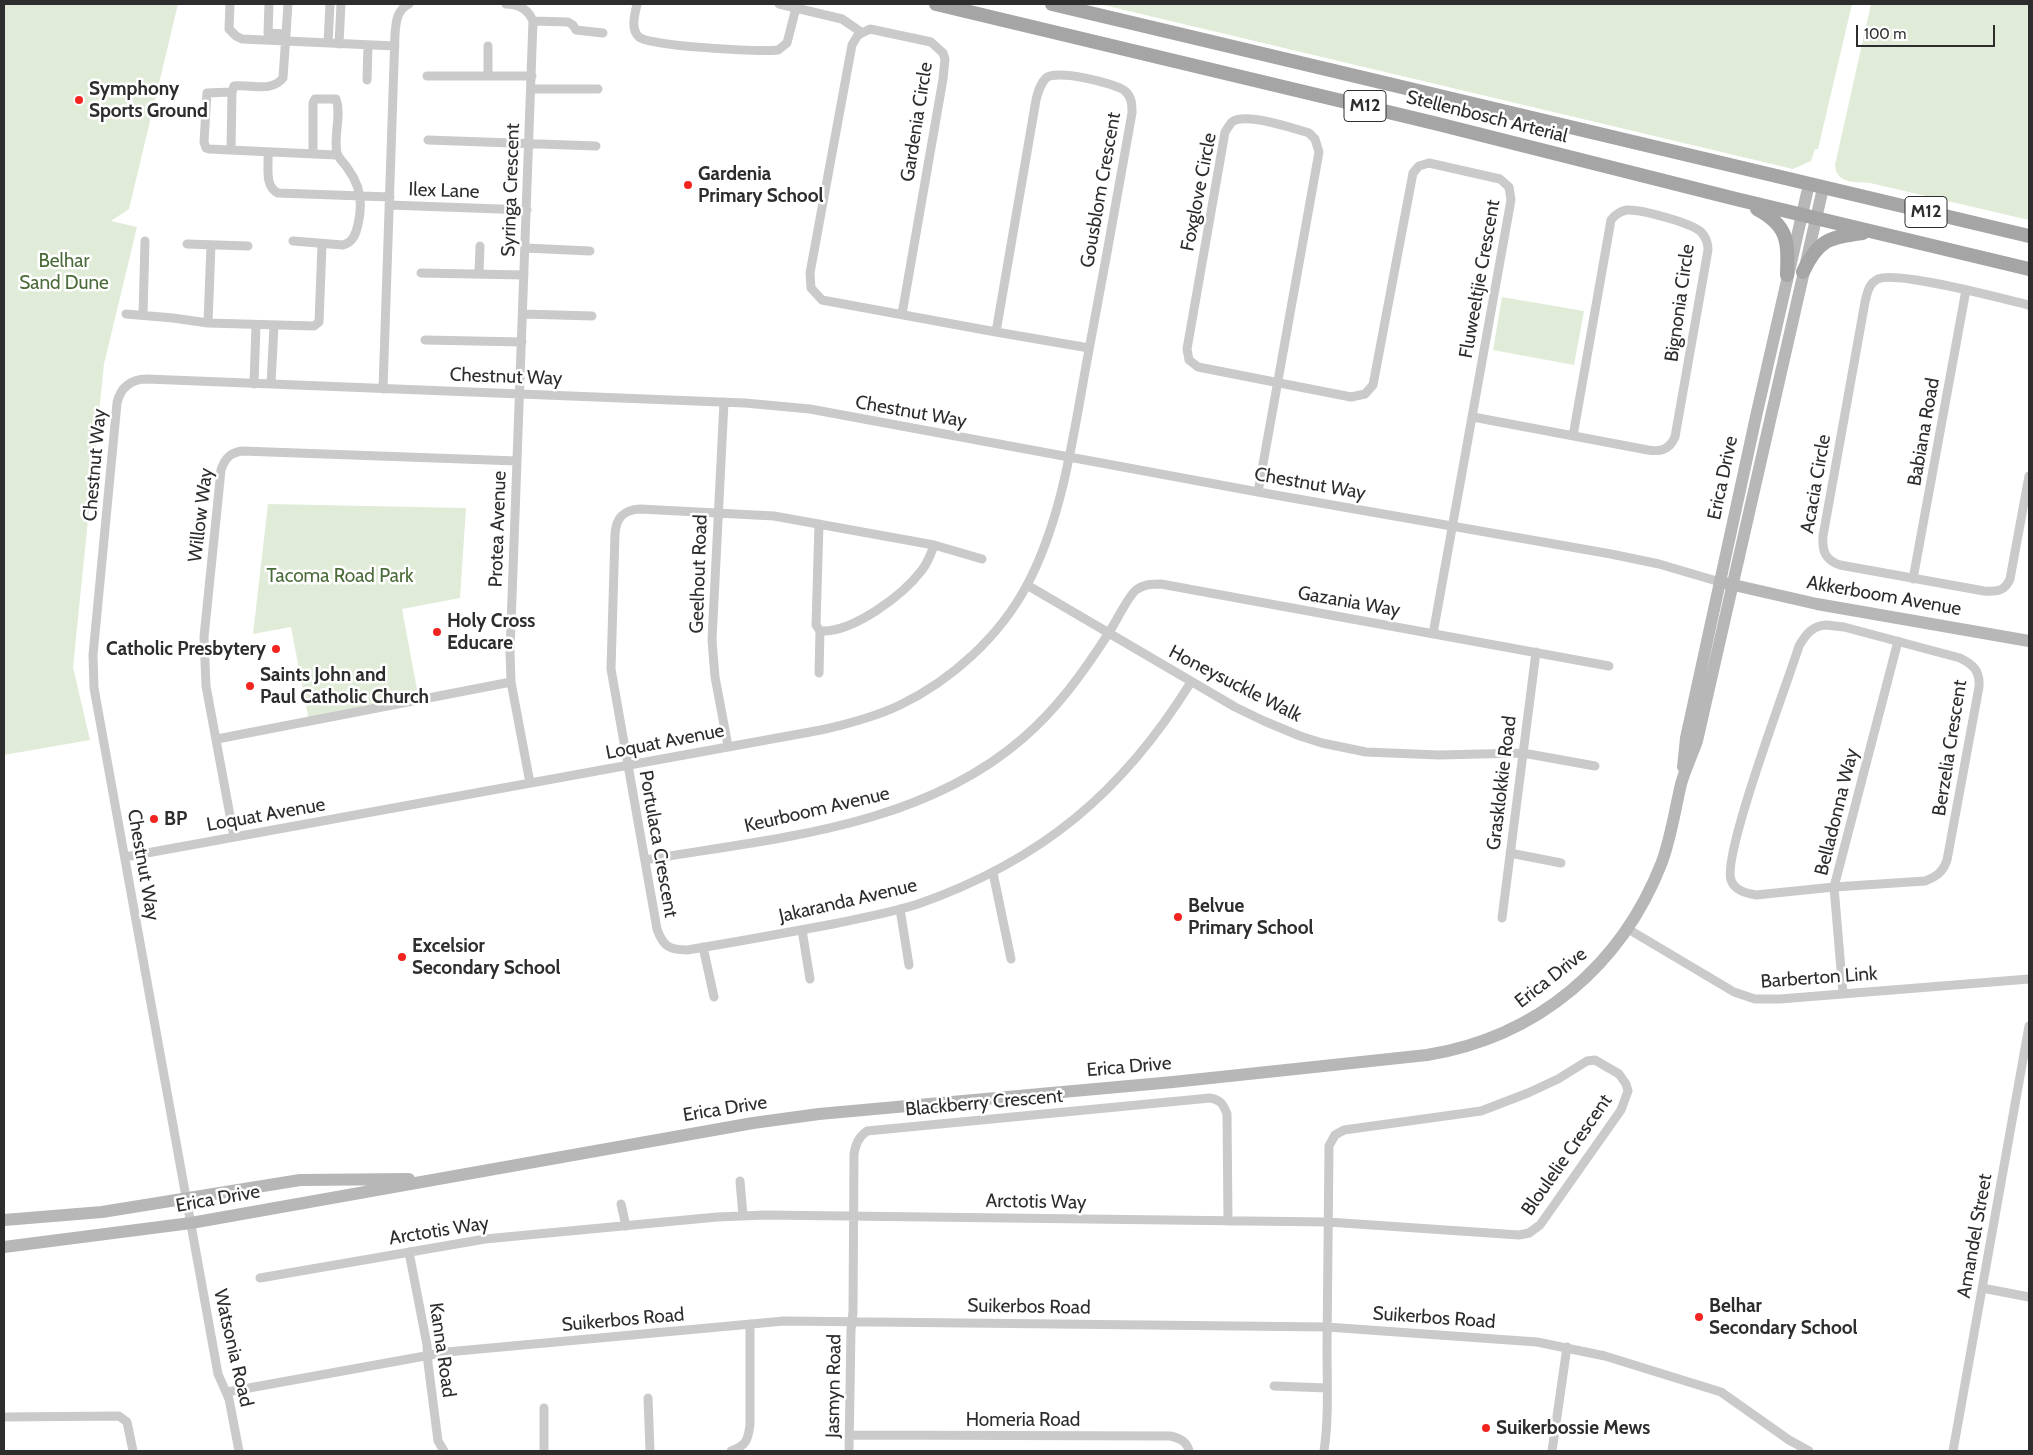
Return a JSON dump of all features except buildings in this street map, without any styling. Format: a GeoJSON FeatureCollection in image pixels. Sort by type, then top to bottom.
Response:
{"type":"FeatureCollection","features":[{"type":"Feature","properties":{"kind":"main road","name":"Stellenbosch Arterial"},"geometry":{"type":"LineString","coordinates":[[936,4],[1424,120],[1736,199],[2029,269]]}},
{"type":"Feature","properties":{"kind":"main road","name":"Stellenbosch Arterial"},"geometry":{"type":"LineString","coordinates":[[1052,4],[2029,236]]}},
{"type":"Feature","properties":{"kind":"main road","name":"Erica Drive"},"geometry":{"type":"LineString","coordinates":[[4,1247],[191,1224],[702,1131],[819,1114],[1173,1082],[1443,1052],[1492,1038],[1541,1013],[1582,982],[1603,962],[1628,929],[1642,906],[1663,859],[1682,782],[1697,741],[1787,275],[1809,184]]}},
{"type":"Feature","properties":{"kind":"main road","name":"Erica Drive"},"geometry":{"type":"LineString","coordinates":[[1726,583],[1823,188]]}},
{"type":"Feature","properties":{"kind":"main road"},"geometry":{"type":"LineString","coordinates":[[1736,199],[1771,216],[1781,226],[1787,245],[1787,275]]}},
{"type":"Feature","properties":{"kind":"main road"},"geometry":{"type":"LineString","coordinates":[[1803,272],[1813,253],[1822,243],[1850,234],[1874,232]]}},
{"type":"Feature","properties":{"kind":"main road","name":"Akkerboom Avenue"},"geometry":{"type":"LineString","coordinates":[[1726,583],[1817,604],[2029,641]]}},
{"type":"Feature","properties":{"kind":"main road","name":"Erica Drive"},"geometry":{"type":"LineString","coordinates":[[4,1220],[102,1212],[300,1180],[437,1178]]}},
{"type":"Feature","properties":{"kind":"street"},"geometry":{"type":"LineString","coordinates":[[230,4],[229,29],[242,39],[286,38],[339,44],[395,46]]}},
{"type":"Feature","properties":{"kind":"street"},"geometry":{"type":"LineString","coordinates":[[269,4],[268,33],[286,38]]}},
{"type":"Feature","properties":{"kind":"street"},"geometry":{"type":"LineString","coordinates":[[231,150],[232,92],[236,86],[268,87],[279,83],[283,78],[288,4]]}},
{"type":"Feature","properties":{"kind":"street"},"geometry":{"type":"LineString","coordinates":[[328,43],[330,4]]}},
{"type":"Feature","properties":{"kind":"street"},"geometry":{"type":"LineString","coordinates":[[339,44],[341,4]]}},
{"type":"Feature","properties":{"kind":"street"},"geometry":{"type":"LineString","coordinates":[[383,389],[395,46],[397,18],[400,10],[409,4]]}},
{"type":"Feature","properties":{"kind":"street"},"geometry":{"type":"LineString","coordinates":[[506,4],[522,7],[534,21],[568,22],[576,30],[603,33]]}},
{"type":"Feature","properties":{"kind":"street"},"geometry":{"type":"LineString","coordinates":[[637,4],[634,18],[635,32],[643,40],[698,47],[769,51],[782,49],[787,43],[796,8]]}},
{"type":"Feature","properties":{"kind":"street"},"geometry":{"type":"LineString","coordinates":[[778,4],[842,19],[861,32],[854,39],[850,52],[810,283],[811,288],[822,300],[1090,348]]}},
{"type":"Feature","properties":{"kind":"street","name":"Syringa Crescent"},"geometry":{"type":"LineString","coordinates":[[520,394],[534,21]]}},
{"type":"Feature","properties":{"kind":"street","name":"Gardenia Circle"},"geometry":{"type":"LineString","coordinates":[[861,32],[870,29],[931,42],[943,53],[945,60],[902,314]]}},
{"type":"Feature","properties":{"kind":"street"},"geometry":{"type":"LineString","coordinates":[[367,80],[368,45]]}},
{"type":"Feature","properties":{"kind":"street"},"geometry":{"type":"LineString","coordinates":[[488,46],[488,76]]}},
{"type":"Feature","properties":{"kind":"street","name":"Gousblom Crescent"},"geometry":{"type":"LineString","coordinates":[[996,332],[1036,100],[1042,84],[1046,78],[1054,74],[1064,74],[1120,88],[1126,92],[1132,106],[1090,348],[1069,456]]}},
{"type":"Feature","properties":{"kind":"street"},"geometry":{"type":"LineString","coordinates":[[427,76],[532,76]]}},
{"type":"Feature","properties":{"kind":"street"},"geometry":{"type":"LineString","coordinates":[[532,89],[598,89]]}},
{"type":"Feature","properties":{"kind":"street"},"geometry":{"type":"LineString","coordinates":[[232,92],[207,93],[204,145],[209,150],[336,154]]}},
{"type":"Feature","properties":{"kind":"street"},"geometry":{"type":"LineString","coordinates":[[293,241],[343,244],[350,242],[356,232],[360,215],[361,196],[358,184],[336,154],[337,100],[334,98],[315,98],[312,103],[313,154]]}},
{"type":"Feature","properties":{"kind":"street","name":"Foxglove Circle"},"geometry":{"type":"LineString","coordinates":[[1258,492],[1278,383],[1319,152],[1316,139],[1309,133],[1269,123],[1241,119],[1232,122],[1225,132],[1187,349],[1189,360],[1198,367],[1278,383]]}},
{"type":"Feature","properties":{"kind":"street"},"geometry":{"type":"LineString","coordinates":[[428,140],[596,146]]}},
{"type":"Feature","properties":{"kind":"street","name":"Ilex Lane"},"geometry":{"type":"LineString","coordinates":[[268,152],[269,186],[272,191],[278,194],[361,196],[390,201],[527,210]]}},
{"type":"Feature","properties":{"kind":"street","name":"Fluweeltjie Crescent"},"geometry":{"type":"LineString","coordinates":[[1278,383],[1351,397],[1365,394],[1373,385],[1413,173],[1419,166],[1428,163],[1438,163],[1500,179],[1509,187],[1511,200],[1433,634]]}},
{"type":"Feature","properties":{"kind":"street","name":"Bignonia Circle"},"geometry":{"type":"LineString","coordinates":[[1473,417],[1573,436],[1656,451],[1664,450],[1672,443],[1708,250],[1705,238],[1697,229],[1663,217],[1635,211],[1621,212],[1611,220],[1573,436]]}},
{"type":"Feature","properties":{"kind":"street"},"geometry":{"type":"LineString","coordinates":[[143,315],[146,241]]}},
{"type":"Feature","properties":{"kind":"street"},"geometry":{"type":"LineString","coordinates":[[187,244],[248,246]]}},
{"type":"Feature","properties":{"kind":"street"},"geometry":{"type":"LineString","coordinates":[[126,314],[256,326],[309,327],[317,325],[319,322],[322,244]]}},
{"type":"Feature","properties":{"kind":"street"},"geometry":{"type":"LineString","coordinates":[[208,323],[211,245]]}},
{"type":"Feature","properties":{"kind":"street"},"geometry":{"type":"LineString","coordinates":[[479,274],[480,246]]}},
{"type":"Feature","properties":{"kind":"street"},"geometry":{"type":"LineString","coordinates":[[525,248],[590,251]]}},
{"type":"Feature","properties":{"kind":"street"},"geometry":{"type":"LineString","coordinates":[[421,273],[524,275]]}},
{"type":"Feature","properties":{"kind":"street","name":"Acacia Circle"},"geometry":{"type":"LineString","coordinates":[[2029,305],[1966,290],[1889,276],[1882,277],[1872,283],[1865,302],[1823,536],[1823,550],[1829,560],[1840,565],[1984,591],[1993,592],[2004,589],[2010,579],[2029,476]]}},
{"type":"Feature","properties":{"kind":"street","name":"Babiana Road"},"geometry":{"type":"LineString","coordinates":[[1914,579],[1966,290]]}},
{"type":"Feature","properties":{"kind":"street"},"geometry":{"type":"LineString","coordinates":[[523,314],[592,316]]}},
{"type":"Feature","properties":{"kind":"street"},"geometry":{"type":"LineString","coordinates":[[254,384],[256,326]]}},
{"type":"Feature","properties":{"kind":"street"},"geometry":{"type":"LineString","coordinates":[[271,384],[274,326]]}},
{"type":"Feature","properties":{"kind":"street"},"geometry":{"type":"LineString","coordinates":[[425,340],[522,342]]}},
{"type":"Feature","properties":{"kind":"street","name":"Chestnut Way"},"geometry":{"type":"LineString","coordinates":[[191,1224],[124,857],[94,688],[93,673],[118,398],[126,386],[141,379],[724,402],[810,409],[1659,564],[1726,583]]}},
{"type":"Feature","properties":{"kind":"street","name":"Protea Avenue"},"geometry":{"type":"LineString","coordinates":[[520,394],[510,652],[511,682],[530,783]]}},
{"type":"Feature","properties":{"kind":"street","name":"Geelhout Road"},"geometry":{"type":"LineString","coordinates":[[724,402],[713,658],[728,746]]}},
{"type":"Feature","properties":{"kind":"street","name":"Willow Way"},"geometry":{"type":"LineString","coordinates":[[234,837],[206,686],[204,637],[220,470],[223,462],[233,453],[242,452],[517,461]]}},
{"type":"Feature","properties":{"kind":"street","name":"Loquat Avenue"},"geometry":{"type":"LineString","coordinates":[[124,857],[821,730],[873,716],[900,705],[948,676],[968,660],[994,632],[1027,585],[1050,528],[1069,456]]}},
{"type":"Feature","properties":{"kind":"street","name":"Portulaca Crescent"},"geometry":{"type":"LineString","coordinates":[[667,946],[661,941],[657,929],[611,669],[615,534],[617,521],[621,514],[633,509],[718,512]]}},
{"type":"Feature","properties":{"kind":"street"},"geometry":{"type":"LineString","coordinates":[[718,512],[774,516],[819,524],[934,545],[982,559]]}},
{"type":"Feature","properties":{"kind":"street"},"geometry":{"type":"LineString","coordinates":[[819,524],[816,625],[820,631],[819,673]]}},
{"type":"Feature","properties":{"kind":"street"},"geometry":{"type":"LineString","coordinates":[[820,631],[831,631],[840,628],[892,599],[922,570],[934,545]]}},
{"type":"Feature","properties":{"kind":"street","name":"Gazania Way"},"geometry":{"type":"LineString","coordinates":[[1108,634],[1135,591],[1146,584],[1162,584],[1609,666]]}},
{"type":"Feature","properties":{"kind":"street","name":"Honeysuckle Walk"},"geometry":{"type":"LineString","coordinates":[[1027,585],[1191,682],[1264,722],[1300,736],[1334,746],[1366,752],[1398,755],[1523,752],[1595,766]]}},
{"type":"Feature","properties":{"kind":"street","name":"Berzelia Crescent"},"geometry":{"type":"LineString","coordinates":[[1826,625],[1844,627],[1898,641],[1960,658],[1975,667],[1980,678],[1945,866],[1936,877],[1925,881],[1834,886],[1756,895],[1740,890],[1734,886],[1730,873],[1733,851],[1751,789],[1799,646],[1805,636],[1818,626],[1826,625]]}},
{"type":"Feature","properties":{"kind":"street","name":"Keurboom Avenue"},"geometry":{"type":"LineString","coordinates":[[645,860],[824,829],[876,817],[943,791],[1000,757],[1046,717],[1071,689],[1108,634]]}},
{"type":"Feature","properties":{"kind":"street","name":"Belladonna Way"},"geometry":{"type":"LineString","coordinates":[[1843,993],[1834,886],[1898,641]]}},
{"type":"Feature","properties":{"kind":"street","name":"Grasklokkie Road"},"geometry":{"type":"LineString","coordinates":[[1502,918],[1536,652]]}},
{"type":"Feature","properties":{"kind":"street"},"geometry":{"type":"LineString","coordinates":[[217,739],[511,682]]}},
{"type":"Feature","properties":{"kind":"street","name":"Jakaranda Avenue"},"geometry":{"type":"LineString","coordinates":[[667,946],[680,950],[703,947],[802,930],[900,909],[964,886],[993,873],[1044,842],[1086,810],[1123,775],[1152,738],[1191,682]]}},
{"type":"Feature","properties":{"kind":"street"},"geometry":{"type":"LineString","coordinates":[[1510,853],[1561,862]]}},
{"type":"Feature","properties":{"kind":"street"},"geometry":{"type":"LineString","coordinates":[[993,873],[1011,959]]}},
{"type":"Feature","properties":{"kind":"street"},"geometry":{"type":"LineString","coordinates":[[900,909],[909,965]]}},
{"type":"Feature","properties":{"kind":"street","name":"Barberton Link"},"geometry":{"type":"LineString","coordinates":[[1628,929],[1734,992],[1755,999],[1780,999],[2029,979]]}},
{"type":"Feature","properties":{"kind":"street"},"geometry":{"type":"LineString","coordinates":[[802,930],[810,979]]}},
{"type":"Feature","properties":{"kind":"street"},"geometry":{"type":"LineString","coordinates":[[703,947],[714,997]]}},
{"type":"Feature","properties":{"kind":"street","name":"Amandel Street"},"geometry":{"type":"LineString","coordinates":[[1953,1451],[2029,1026]]}},
{"type":"Feature","properties":{"kind":"street","name":"Bloulelie Crescent"},"geometry":{"type":"LineString","coordinates":[[1324,1451],[1327,1426],[1326,1388],[1327,1327],[1328,1222],[1329,1146],[1335,1135],[1344,1130],[1481,1111],[1558,1079],[1587,1061],[1595,1060],[1604,1064],[1619,1074],[1626,1084],[1628,1091],[1621,1110],[1540,1225],[1529,1233],[1519,1235],[1328,1222]]}},
{"type":"Feature","properties":{"kind":"street","name":"Blackberry Crescent"},"geometry":{"type":"LineString","coordinates":[[852,1321],[855,1148],[860,1136],[867,1131],[1210,1098],[1218,1100],[1223,1104],[1227,1114],[1228,1221]]}},
{"type":"Feature","properties":{"kind":"street"},"geometry":{"type":"LineString","coordinates":[[740,1181],[743,1216]]}},
{"type":"Feature","properties":{"kind":"street"},"geometry":{"type":"LineString","coordinates":[[621,1204],[626,1226]]}},
{"type":"Feature","properties":{"kind":"street","name":"Arctotis Way"},"geometry":{"type":"LineString","coordinates":[[260,1278],[485,1239],[743,1216],[1328,1222]]}},
{"type":"Feature","properties":{"kind":"street","name":"Watsonia Road"},"geometry":{"type":"LineString","coordinates":[[191,1224],[218,1374],[227,1392],[239,1451]]}},
{"type":"Feature","properties":{"kind":"street","name":"Kanna Road"},"geometry":{"type":"LineString","coordinates":[[409,1252],[427,1345],[438,1440],[444,1451]]}},
{"type":"Feature","properties":{"kind":"street"},"geometry":{"type":"LineString","coordinates":[[1982,1288],[2029,1297]]}},
{"type":"Feature","properties":{"kind":"street","name":"Suikerbos Road"},"geometry":{"type":"LineString","coordinates":[[227,1392],[428,1355],[810,1320],[1327,1327],[1503,1338],[1567,1347],[1605,1356],[1709,1387],[1732,1399],[1789,1440],[1809,1451]]}},
{"type":"Feature","properties":{"kind":"street","name":"Jasmyn Road"},"geometry":{"type":"LineString","coordinates":[[850,1451],[852,1321]]}},
{"type":"Feature","properties":{"kind":"street"},"geometry":{"type":"LineString","coordinates":[[731,1451],[744,1446],[748,1441],[750,1324]]}},
{"type":"Feature","properties":{"kind":"street"},"geometry":{"type":"LineString","coordinates":[[1552,1451],[1567,1347]]}},
{"type":"Feature","properties":{"kind":"street"},"geometry":{"type":"LineString","coordinates":[[1274,1386],[1326,1388]]}},
{"type":"Feature","properties":{"kind":"street"},"geometry":{"type":"LineString","coordinates":[[648,1398],[650,1451]]}},
{"type":"Feature","properties":{"kind":"street"},"geometry":{"type":"LineString","coordinates":[[544,1408],[544,1451]]}},
{"type":"Feature","properties":{"kind":"street"},"geometry":{"type":"LineString","coordinates":[[4,1417],[119,1416],[127,1422],[133,1451]]}},
{"type":"Feature","properties":{"kind":"street","name":"Homeria Road"},"geometry":{"type":"LineString","coordinates":[[850,1435],[1170,1436],[1179,1438],[1188,1446],[1189,1451]]}},
{"type":"Feature","properties":{"kind":"green space","name":"Belhar Sand Dune"},"geometry":{"type":"Polygon","coordinates":[[[4,4],[178,4],[129,209],[111,221],[137,227],[104,364],[73,667],[90,740],[4,755],[4,4]]]}},
{"type":"Feature","properties":{"kind":"green space"},"geometry":{"type":"Polygon","coordinates":[[[1099,4],[1852,4],[1818,149],[1815,149],[1811,161],[1793,169],[1099,4]]]}},
{"type":"Feature","properties":{"kind":"green space"},"geometry":{"type":"Polygon","coordinates":[[[1871,4],[2029,4],[2029,220],[1870,183],[1848,181],[1839,176],[1835,165],[1871,4]]]}},
{"type":"Feature","properties":{"kind":"green space"},"geometry":{"type":"Polygon","coordinates":[[[1502,297],[1584,311],[1574,365],[1493,350],[1502,297]]]}},
{"type":"Feature","properties":{"kind":"green space","name":"Tacoma Road Park"},"geometry":{"type":"Polygon","coordinates":[[[268,504],[466,508],[460,598],[402,609],[419,700],[309,721],[291,627],[253,634],[268,504]]]}},
{"type":"Feature","properties":{"kind":"place","name":"Symphony Sports Ground"},"geometry":{"type":"Point","coordinates":[79,100]}},
{"type":"Feature","properties":{"kind":"place","name":"Gardenia Primary School"},"geometry":{"type":"Point","coordinates":[688,185]}},
{"type":"Feature","properties":{"kind":"place","name":"Holy Cross Educare"},"geometry":{"type":"Point","coordinates":[437,632]}},
{"type":"Feature","properties":{"kind":"place","name":"Catholic Presbytery"},"geometry":{"type":"Point","coordinates":[276,649]}},
{"type":"Feature","properties":{"kind":"place","name":"Saints John and Paul Catholic Church"},"geometry":{"type":"Point","coordinates":[250,686]}},
{"type":"Feature","properties":{"kind":"place","name":"BP"},"geometry":{"type":"Point","coordinates":[154,819]}},
{"type":"Feature","properties":{"kind":"place","name":"Belvue Primary School"},"geometry":{"type":"Point","coordinates":[1178,917]}},
{"type":"Feature","properties":{"kind":"place","name":"Excelsior Secondary School"},"geometry":{"type":"Point","coordinates":[402,957]}},
{"type":"Feature","properties":{"kind":"place","name":"Belhar Secondary School"},"geometry":{"type":"Point","coordinates":[1699,1317]}},
{"type":"Feature","properties":{"kind":"place","name":"Suikerbossie Mews"},"geometry":{"type":"Point","coordinates":[1486,1428]}}]}
